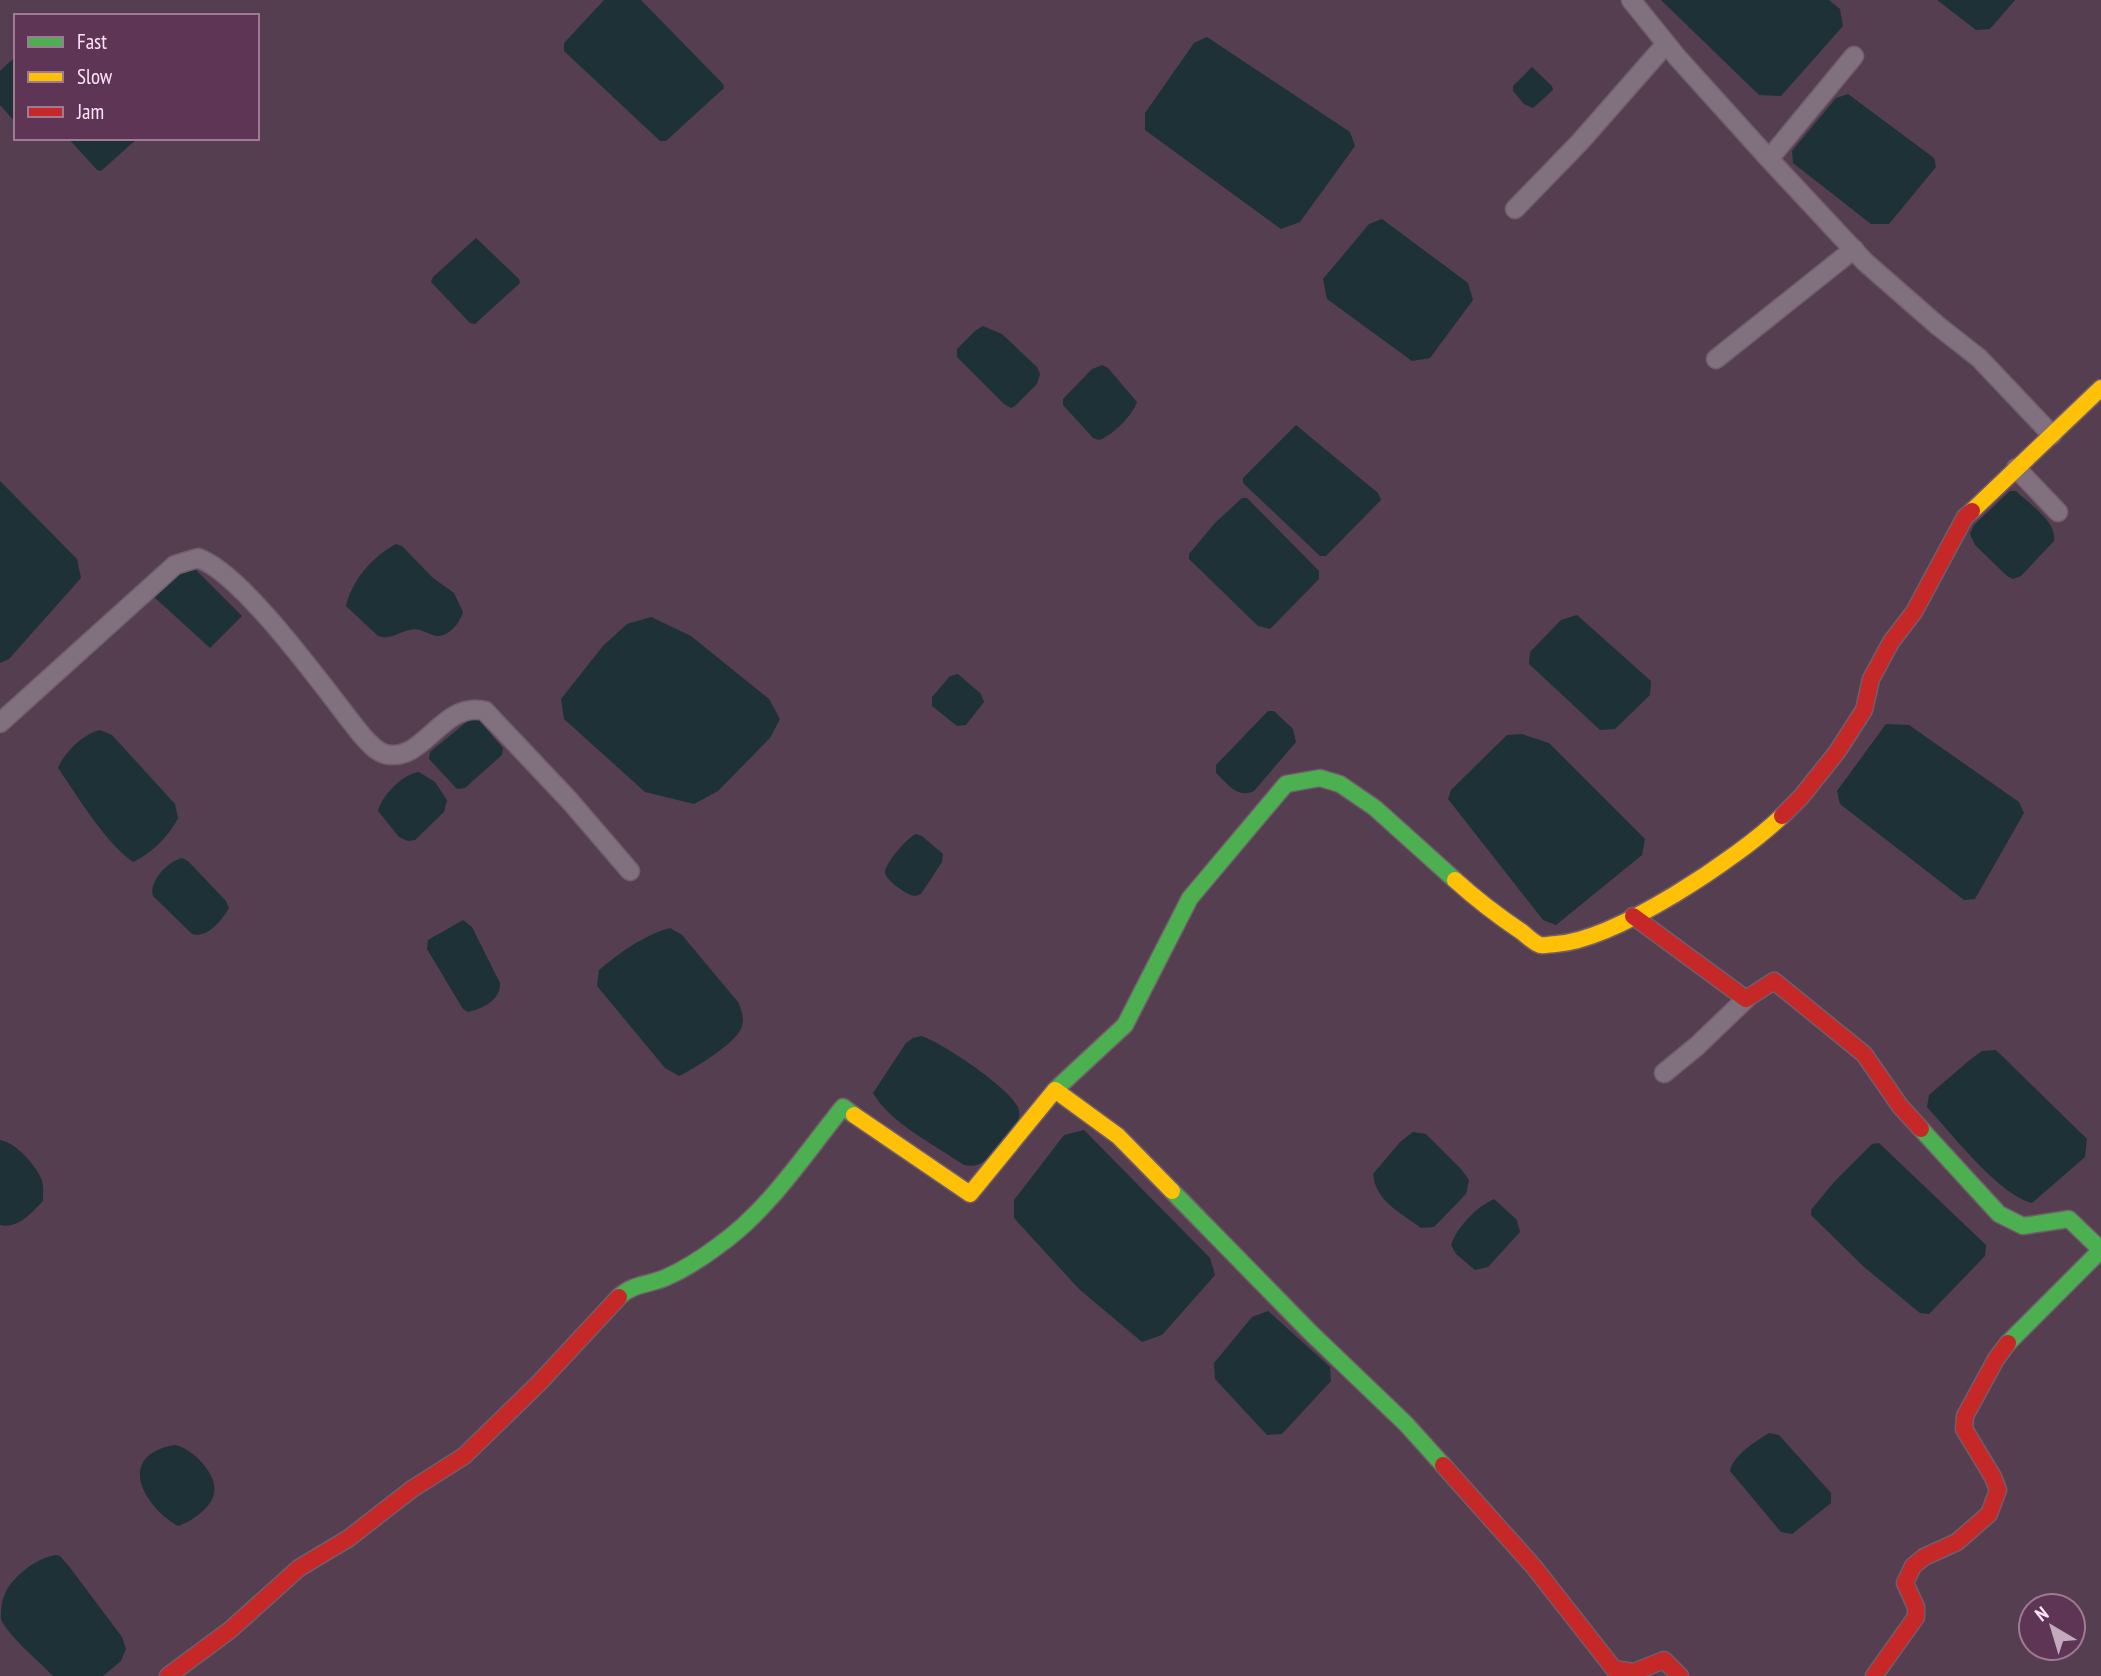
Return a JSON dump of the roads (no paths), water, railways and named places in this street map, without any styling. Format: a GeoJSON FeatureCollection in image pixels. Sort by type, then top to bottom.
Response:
{"type":"FeatureCollection","features":[{"type":"Feature","properties":{"kind":"street"},"geometry":{"type":"LineString","coordinates":[[1631,0],[1769,159],[1854,249],[1937,325],[1979,358],[2052,435]]}},
{"type":"Feature","properties":{"kind":"street"},"geometry":{"type":"LineString","coordinates":[[1515,209],[1580,142],[1667,44]]}},
{"type":"Feature","properties":{"kind":"street"},"geometry":{"type":"LineString","coordinates":[[1769,159],[1854,56]]}},
{"type":"Feature","properties":{"kind":"street"},"geometry":{"type":"LineString","coordinates":[[1716,359],[1854,249]]}},
{"type":"Feature","properties":{"kind":"street"},"geometry":{"type":"LineString","coordinates":[[168,1676],[230,1630],[299,1568],[349,1538],[412,1489],[464,1456],[539,1383],[626,1290],[635,1284],[649,1284],[661,1279],[723,1243],[754,1215],[843,1107],[970,1194],[1055,1090],[1125,1025],[1189,898],[1286,784],[1320,778],[1340,784],[1375,808],[1483,905],[1540,945],[1567,943],[1633,916],[1663,901],[1743,848],[1764,833],[1801,797],[1837,752],[1864,710],[1871,679],[1891,642],[1914,612],[1965,517],[2101,388]]}},
{"type":"Feature","properties":{"kind":"street"},"geometry":{"type":"LineString","coordinates":[[2016,468],[2058,512]]}},
{"type":"Feature","properties":{"kind":"street"},"geometry":{"type":"LineString","coordinates":[[0,723],[176,565],[198,558],[219,569],[263,613],[375,748],[384,754],[403,752],[414,748],[457,712],[476,709],[485,711],[569,800],[630,871]]}},
{"type":"Feature","properties":{"kind":"street"},"geometry":{"type":"LineString","coordinates":[[1633,916],[1746,999]]}},
{"type":"Feature","properties":{"kind":"street"},"geometry":{"type":"LineString","coordinates":[[1664,1073],[1746,999],[1774,981],[1864,1054],[1900,1106],[1999,1214],[2023,1226],[2068,1219],[2101,1251],[2017,1332],[1996,1359],[1965,1416],[1964,1429],[1998,1490],[1996,1501],[1989,1514],[1957,1542],[1924,1557],[1913,1566],[1905,1583],[1917,1610],[1915,1620],[1884,1657],[1874,1676]]}},
{"type":"Feature","properties":{"kind":"street"},"geometry":{"type":"LineString","coordinates":[[1055,1090],[1118,1136],[1318,1340],[1406,1424],[1534,1567],[1614,1669],[1634,1672],[1664,1660],[1680,1676]]}},
{"type":"Feature","properties":{"kind":"water"},"geometry":{"type":"Polygon","coordinates":[[[604,0],[641,0],[723,84],[724,88],[666,141],[660,141],[564,51],[564,43],[604,0]]]}},
{"type":"Feature","properties":{"kind":"water"},"geometry":{"type":"Polygon","coordinates":[[[1661,0],[1829,0],[1840,9],[1843,26],[1781,96],[1759,95],[1661,0]]]}},
{"type":"Feature","properties":{"kind":"water"},"geometry":{"type":"Polygon","coordinates":[[[1937,0],[2015,0],[1990,29],[1976,30],[1937,0]]]}},
{"type":"Feature","properties":{"kind":"water"},"geometry":{"type":"Polygon","coordinates":[[[1207,37],[1350,132],[1355,146],[1300,222],[1281,229],[1145,130],[1145,113],[1194,43],[1207,37]]]}},
{"type":"Feature","properties":{"kind":"water"},"geometry":{"type":"Polygon","coordinates":[[[14,58],[14,121],[0,105],[0,71],[14,58]]]}},
{"type":"Feature","properties":{"kind":"water"},"geometry":{"type":"Polygon","coordinates":[[[1532,67],[1553,90],[1533,108],[1524,104],[1513,91],[1513,86],[1532,67]]]}},
{"type":"Feature","properties":{"kind":"water"},"geometry":{"type":"Polygon","coordinates":[[[1848,94],[1934,158],[1936,167],[1889,224],[1871,224],[1793,163],[1792,151],[1836,98],[1848,94]]]}},
{"type":"Feature","properties":{"kind":"water"},"geometry":{"type":"Polygon","coordinates":[[[70,140],[136,140],[101,171],[97,170],[70,140]]]}},
{"type":"Feature","properties":{"kind":"water"},"geometry":{"type":"Polygon","coordinates":[[[1382,219],[1468,283],[1473,300],[1430,358],[1412,361],[1327,299],[1323,279],[1369,224],[1382,219]]]}},
{"type":"Feature","properties":{"kind":"water"},"geometry":{"type":"Polygon","coordinates":[[[476,238],[520,283],[475,324],[470,323],[431,282],[433,277],[476,238]]]}},
{"type":"Feature","properties":{"kind":"water"},"geometry":{"type":"Polygon","coordinates":[[[983,326],[1002,334],[1037,367],[1040,374],[1037,384],[1011,408],[957,357],[957,349],[983,326]]]}},
{"type":"Feature","properties":{"kind":"water"},"geometry":{"type":"Polygon","coordinates":[[[1102,365],[1108,368],[1137,402],[1121,424],[1099,440],[1093,438],[1063,405],[1063,399],[1092,369],[1102,365]]]}},
{"type":"Feature","properties":{"kind":"water"},"geometry":{"type":"Polygon","coordinates":[[[1296,425],[1378,493],[1381,500],[1326,556],[1320,556],[1243,483],[1243,478],[1296,425]]]}},
{"type":"Feature","properties":{"kind":"water"},"geometry":{"type":"Polygon","coordinates":[[[0,481],[77,559],[81,578],[9,659],[0,663],[0,481]]]}},
{"type":"Feature","properties":{"kind":"water"},"geometry":{"type":"Polygon","coordinates":[[[2010,491],[2016,491],[2041,513],[2054,534],[2054,541],[2021,576],[2013,579],[1975,545],[1970,534],[1974,525],[2010,491]]]}},
{"type":"Feature","properties":{"kind":"water"},"geometry":{"type":"Polygon","coordinates":[[[1242,498],[1247,498],[1319,571],[1319,579],[1270,629],[1258,626],[1189,559],[1189,554],[1215,523],[1242,498]]]}},
{"type":"Feature","properties":{"kind":"water"},"geometry":{"type":"Polygon","coordinates":[[[396,544],[402,546],[432,577],[454,593],[463,612],[457,625],[449,632],[436,636],[413,629],[390,637],[378,636],[346,606],[358,578],[379,555],[396,544]]]}},
{"type":"Feature","properties":{"kind":"water"},"geometry":{"type":"Polygon","coordinates":[[[186,568],[195,569],[242,616],[210,648],[153,596],[186,568]]]}},
{"type":"Feature","properties":{"kind":"water"},"geometry":{"type":"Polygon","coordinates":[[[1577,615],[1651,681],[1650,695],[1615,729],[1600,730],[1529,664],[1530,652],[1561,620],[1577,615]]]}},
{"type":"Feature","properties":{"kind":"water"},"geometry":{"type":"Polygon","coordinates":[[[651,617],[691,636],[769,699],[780,719],[770,738],[718,791],[694,804],[645,792],[564,719],[561,699],[603,646],[627,624],[651,617]]]}},
{"type":"Feature","properties":{"kind":"water"},"geometry":{"type":"Polygon","coordinates":[[[958,674],[981,694],[984,702],[966,725],[957,726],[932,706],[932,697],[950,676],[958,674]]]}},
{"type":"Feature","properties":{"kind":"water"},"geometry":{"type":"Polygon","coordinates":[[[1268,711],[1274,711],[1293,729],[1296,742],[1254,791],[1238,792],[1216,773],[1216,765],[1268,711]]]}},
{"type":"Feature","properties":{"kind":"water"},"geometry":{"type":"Polygon","coordinates":[[[478,719],[503,748],[502,755],[465,788],[457,789],[429,759],[430,752],[469,720],[478,719]]]}},
{"type":"Feature","properties":{"kind":"water"},"geometry":{"type":"Polygon","coordinates":[[[1886,724],[1909,725],[2019,802],[2024,813],[1975,899],[1964,900],[1840,804],[1837,791],[1886,724]]]}},
{"type":"Feature","properties":{"kind":"water"},"geometry":{"type":"Polygon","coordinates":[[[100,730],[112,735],[175,804],[178,818],[170,831],[159,844],[133,862],[102,831],[58,768],[75,744],[100,730]]]}},
{"type":"Feature","properties":{"kind":"water"},"geometry":{"type":"Polygon","coordinates":[[[1522,734],[1549,743],[1645,839],[1642,855],[1556,925],[1543,920],[1448,799],[1451,790],[1507,735],[1522,734]]]}},
{"type":"Feature","properties":{"kind":"water"},"geometry":{"type":"Polygon","coordinates":[[[419,772],[435,782],[447,800],[444,812],[415,840],[408,841],[399,837],[378,811],[394,786],[407,776],[419,772]]]}},
{"type":"Feature","properties":{"kind":"water"},"geometry":{"type":"Polygon","coordinates":[[[916,834],[943,854],[942,862],[921,894],[914,896],[896,886],[885,873],[897,851],[916,834]]]}},
{"type":"Feature","properties":{"kind":"water"},"geometry":{"type":"Polygon","coordinates":[[[182,858],[226,901],[229,908],[218,923],[203,934],[192,934],[153,896],[154,884],[161,872],[182,858]]]}},
{"type":"Feature","properties":{"kind":"water"},"geometry":{"type":"Polygon","coordinates":[[[463,920],[472,927],[500,983],[494,999],[479,1009],[468,1012],[463,1009],[427,949],[428,940],[463,920]]]}},
{"type":"Feature","properties":{"kind":"water"},"geometry":{"type":"Polygon","coordinates":[[[670,928],[682,935],[738,1002],[743,1018],[741,1029],[730,1042],[679,1076],[665,1068],[597,986],[599,970],[641,940],[670,928]]]}},
{"type":"Feature","properties":{"kind":"water"},"geometry":{"type":"Polygon","coordinates":[[[921,1036],[976,1068],[1005,1091],[1019,1110],[1018,1121],[1012,1132],[982,1163],[964,1165],[914,1133],[890,1114],[873,1093],[906,1043],[921,1036]]]}},
{"type":"Feature","properties":{"kind":"water"},"geometry":{"type":"Polygon","coordinates":[[[1996,1050],[2087,1139],[2085,1157],[2032,1203],[1990,1176],[1927,1107],[1929,1095],[1971,1059],[1982,1051],[1996,1050]]]}},
{"type":"Feature","properties":{"kind":"water"},"geometry":{"type":"Polygon","coordinates":[[[1084,1130],[1210,1258],[1215,1275],[1162,1335],[1142,1342],[1079,1289],[1014,1218],[1014,1200],[1064,1135],[1084,1130]]]}},
{"type":"Feature","properties":{"kind":"water"},"geometry":{"type":"Polygon","coordinates":[[[1413,1132],[1426,1134],[1469,1180],[1466,1194],[1434,1227],[1421,1228],[1397,1211],[1384,1199],[1375,1184],[1373,1174],[1400,1142],[1413,1132]]]}},
{"type":"Feature","properties":{"kind":"water"},"geometry":{"type":"Polygon","coordinates":[[[0,1140],[18,1149],[29,1160],[41,1178],[43,1187],[43,1201],[24,1219],[7,1226],[0,1225],[0,1140]]]}},
{"type":"Feature","properties":{"kind":"water"},"geometry":{"type":"Polygon","coordinates":[[[1879,1143],[1986,1245],[1985,1256],[1929,1314],[1920,1313],[1864,1267],[1811,1215],[1811,1210],[1834,1182],[1872,1144],[1879,1143]]]}},
{"type":"Feature","properties":{"kind":"water"},"geometry":{"type":"Polygon","coordinates":[[[1494,1199],[1517,1220],[1520,1232],[1488,1267],[1475,1270],[1456,1254],[1451,1245],[1468,1218],[1494,1199]]]}},
{"type":"Feature","properties":{"kind":"water"},"geometry":{"type":"Polygon","coordinates":[[[1268,1311],[1330,1367],[1331,1381],[1282,1434],[1267,1435],[1215,1379],[1214,1363],[1252,1317],[1268,1311]]]}},
{"type":"Feature","properties":{"kind":"water"},"geometry":{"type":"Polygon","coordinates":[[[1769,1433],[1779,1435],[1831,1493],[1831,1503],[1792,1534],[1781,1532],[1730,1471],[1740,1454],[1769,1433]]]}},
{"type":"Feature","properties":{"kind":"water"},"geometry":{"type":"Polygon","coordinates":[[[175,1445],[189,1451],[203,1464],[214,1487],[212,1499],[205,1509],[178,1526],[154,1506],[141,1482],[140,1470],[145,1459],[156,1451],[175,1445]]]}},
{"type":"Feature","properties":{"kind":"water"},"geometry":{"type":"Polygon","coordinates":[[[56,1555],[68,1565],[122,1637],[126,1649],[121,1661],[103,1676],[53,1676],[17,1641],[1,1619],[3,1598],[11,1584],[33,1564],[56,1555]]]}}]}
